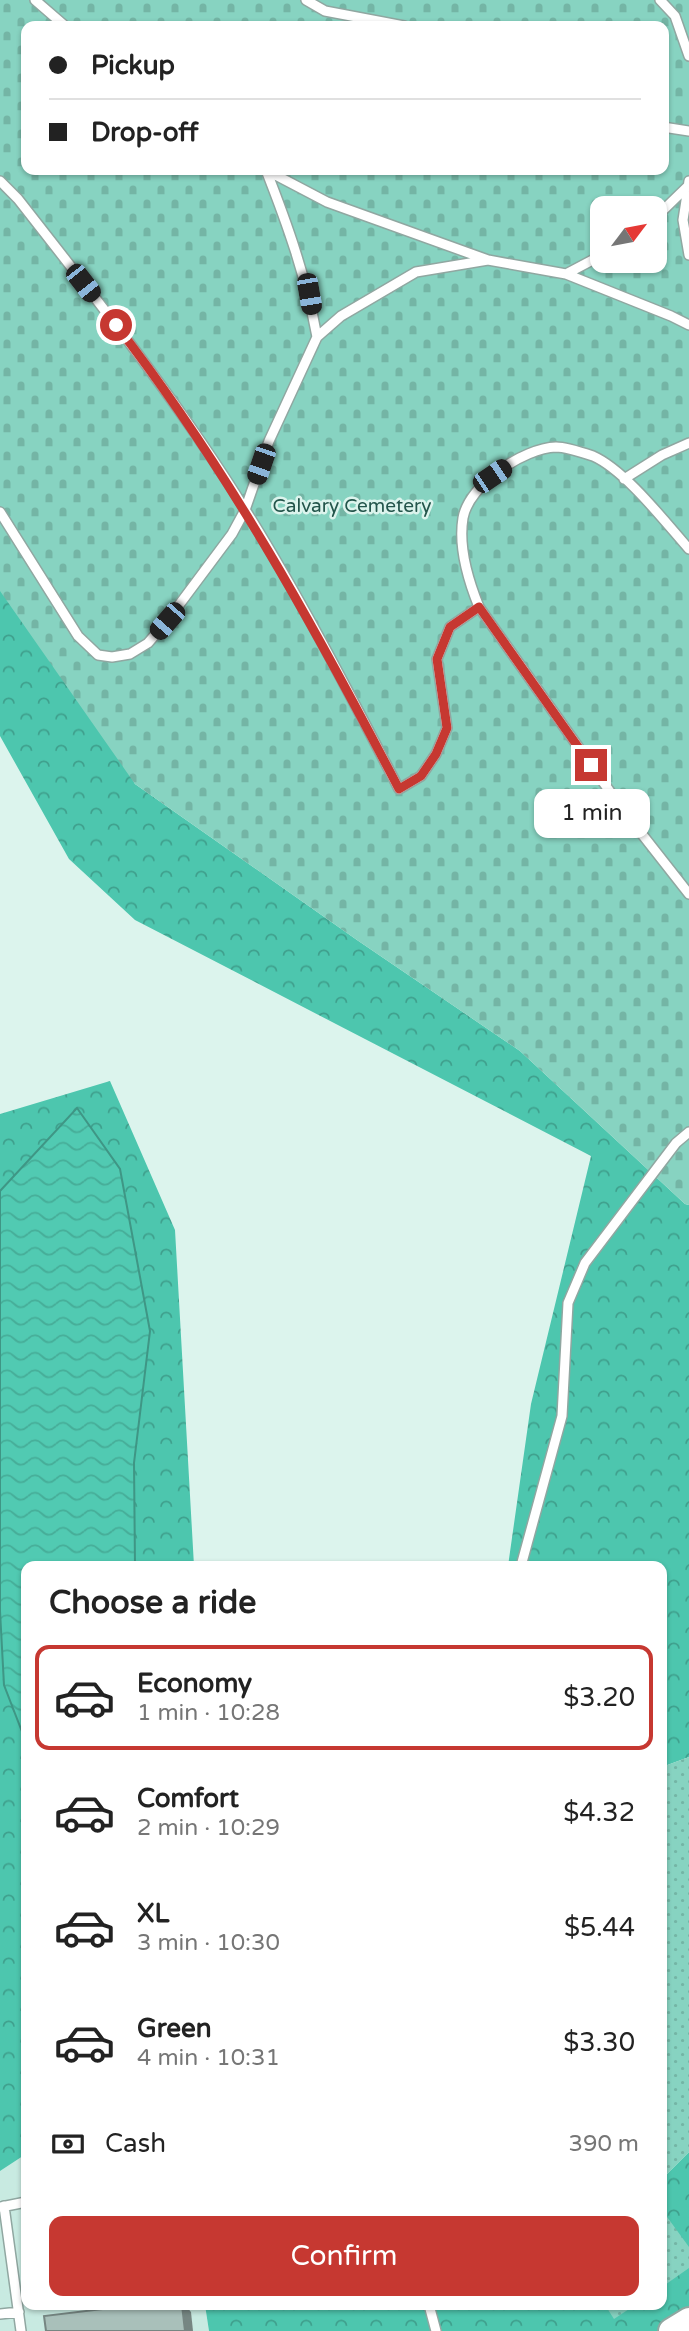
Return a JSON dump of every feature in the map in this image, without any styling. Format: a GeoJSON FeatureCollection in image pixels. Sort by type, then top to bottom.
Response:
{"type":"FeatureCollection","features":[{"type":"Feature","properties":{"kind":"street"},"geometry":{"type":"LineString","coordinates":[[671,2331],[689,2320]]}},
{"type":"Feature","properties":{"kind":"lane"},"geometry":{"type":"LineString","coordinates":[[36,0],[59,21]]}},
{"type":"Feature","properties":{"kind":"lane"},"geometry":{"type":"LineString","coordinates":[[306,0],[325,11],[378,21]]}},
{"type":"Feature","properties":{"kind":"lane"},"geometry":{"type":"LineString","coordinates":[[660,0],[675,16],[689,55]]}},
{"type":"Feature","properties":{"kind":"lane"},"geometry":{"type":"LineString","coordinates":[[669,128],[689,131]]}},
{"type":"Feature","properties":{"kind":"lane"},"geometry":{"type":"LineString","coordinates":[[268,175],[306,282],[317,337]]}},
{"type":"Feature","properties":{"kind":"lane"},"geometry":{"type":"LineString","coordinates":[[276,175],[327,202],[488,260],[566,274],[689,325]]}},
{"type":"Feature","properties":{"kind":"lane"},"geometry":{"type":"LineString","coordinates":[[0,181],[18,199],[149,367],[245,510],[342,680],[399,789],[421,776],[436,754],[447,728],[437,659],[450,627],[479,607]]}},
{"type":"Feature","properties":{"kind":"lane"},"geometry":{"type":"LineString","coordinates":[[667,205],[688,183]]}},
{"type":"Feature","properties":{"kind":"lane"},"geometry":{"type":"LineString","coordinates":[[688,183],[683,220],[689,255]]}},
{"type":"Feature","properties":{"kind":"lane"},"geometry":{"type":"LineString","coordinates":[[0,513],[78,636],[98,655],[112,657],[130,654],[148,643],[232,534],[245,510],[269,441],[317,337],[341,316],[416,272],[488,260]]}},
{"type":"Feature","properties":{"kind":"lane"},"geometry":{"type":"LineString","coordinates":[[566,274],[590,261]]}},
{"type":"Feature","properties":{"kind":"lane"},"geometry":{"type":"LineString","coordinates":[[624,479],[662,455],[689,443]]}},
{"type":"Feature","properties":{"kind":"lane"},"geometry":{"type":"LineString","coordinates":[[689,549],[624,479],[594,457],[557,447],[519,457],[492,476],[475,494],[463,517],[463,551],[479,607],[623,810],[689,894]]}},
{"type":"Feature","properties":{"kind":"lane"},"geometry":{"type":"LineString","coordinates":[[521,1561],[562,1416],[568,1303],[585,1263],[676,1143],[689,1132]]}},
{"type":"Feature","properties":{"kind":"lane"},"geometry":{"type":"LineString","coordinates":[[21,2203],[2,2207],[21,2306],[21,2331]]}},
{"type":"Feature","properties":{"kind":"lane"},"geometry":{"type":"LineString","coordinates":[[0,2314],[21,2306]]}},
{"type":"Feature","properties":{"kind":"lane"},"geometry":{"type":"LineString","coordinates":[[430,2310],[436,2331]]}},
{"type":"Feature","properties":{"kind":"shaded area"},"geometry":{"type":"Polygon","coordinates":[[[21,2157],[21,2310],[206,2310],[209,2331],[0,2331],[0,2171],[21,2157]]]}},
{"type":"Feature","properties":{"kind":"green space","name":"Calvary Cemetery"},"geometry":{"type":"Polygon","coordinates":[[[0,0],[689,0],[689,1205],[520,1051],[135,784],[0,591],[0,0]]]}},
{"type":"Feature","properties":{"kind":"green space"},"geometry":{"type":"Polygon","coordinates":[[[0,543],[135,784],[520,1051],[689,1205],[689,1757],[667,1765],[667,1561],[509,1561],[531,1404],[591,1156],[135,920],[69,859],[0,736],[0,543]]]}},
{"type":"Feature","properties":{"kind":"green space"},"geometry":{"type":"Polygon","coordinates":[[[110,1081],[175,1230],[194,1561],[135,1561],[134,1463],[21,1170],[0,1191],[0,1114],[110,1081]]]}},
{"type":"Feature","properties":{"kind":"green space"},"geometry":{"type":"Polygon","coordinates":[[[0,1611],[4,1685],[21,1729],[21,2157],[0,2171],[0,1611]]]}},
{"type":"Feature","properties":{"kind":"green space"},"geometry":{"type":"Polygon","coordinates":[[[689,1757],[689,2152],[667,2174],[667,1765],[689,1757]]]}},
{"type":"Feature","properties":{"kind":"green space"},"geometry":{"type":"Polygon","coordinates":[[[689,2152],[689,2331],[209,2331],[206,2310],[667,2310],[667,2174],[689,2152]]]}},
{"type":"Feature","properties":{"kind":"green space"},"geometry":{"type":"Polygon","coordinates":[[[667,2217],[689,2247],[689,2268],[667,2283],[667,2217]]]}},
{"type":"Feature","properties":{"kind":"green space"},"geometry":{"type":"Polygon","coordinates":[[[608,2310],[628,2310],[614,2319],[608,2310]]]}},
{"type":"Feature","properties":{"kind":"water"},"geometry":{"type":"Polygon","coordinates":[[[77,1108],[120,1169],[150,1331],[134,1463],[135,1561],[21,1561],[21,1729],[4,1685],[0,1611],[0,1191],[77,1108]]]}},
{"type":"Feature","properties":{"kind":"building"},"geometry":{"type":"Polygon","coordinates":[[[94,2310],[183,2310],[185,2331],[46,2331],[44,2316],[94,2310]]]}},
{"type":"Feature","properties":{"kind":"route"},"geometry":{"type":"LineString","coordinates":[[116,325],[149,367],[245,510],[291,587],[399,789],[421,776],[436,754],[447,728],[437,659],[450,627],[479,607],[591,765]]}}]}
